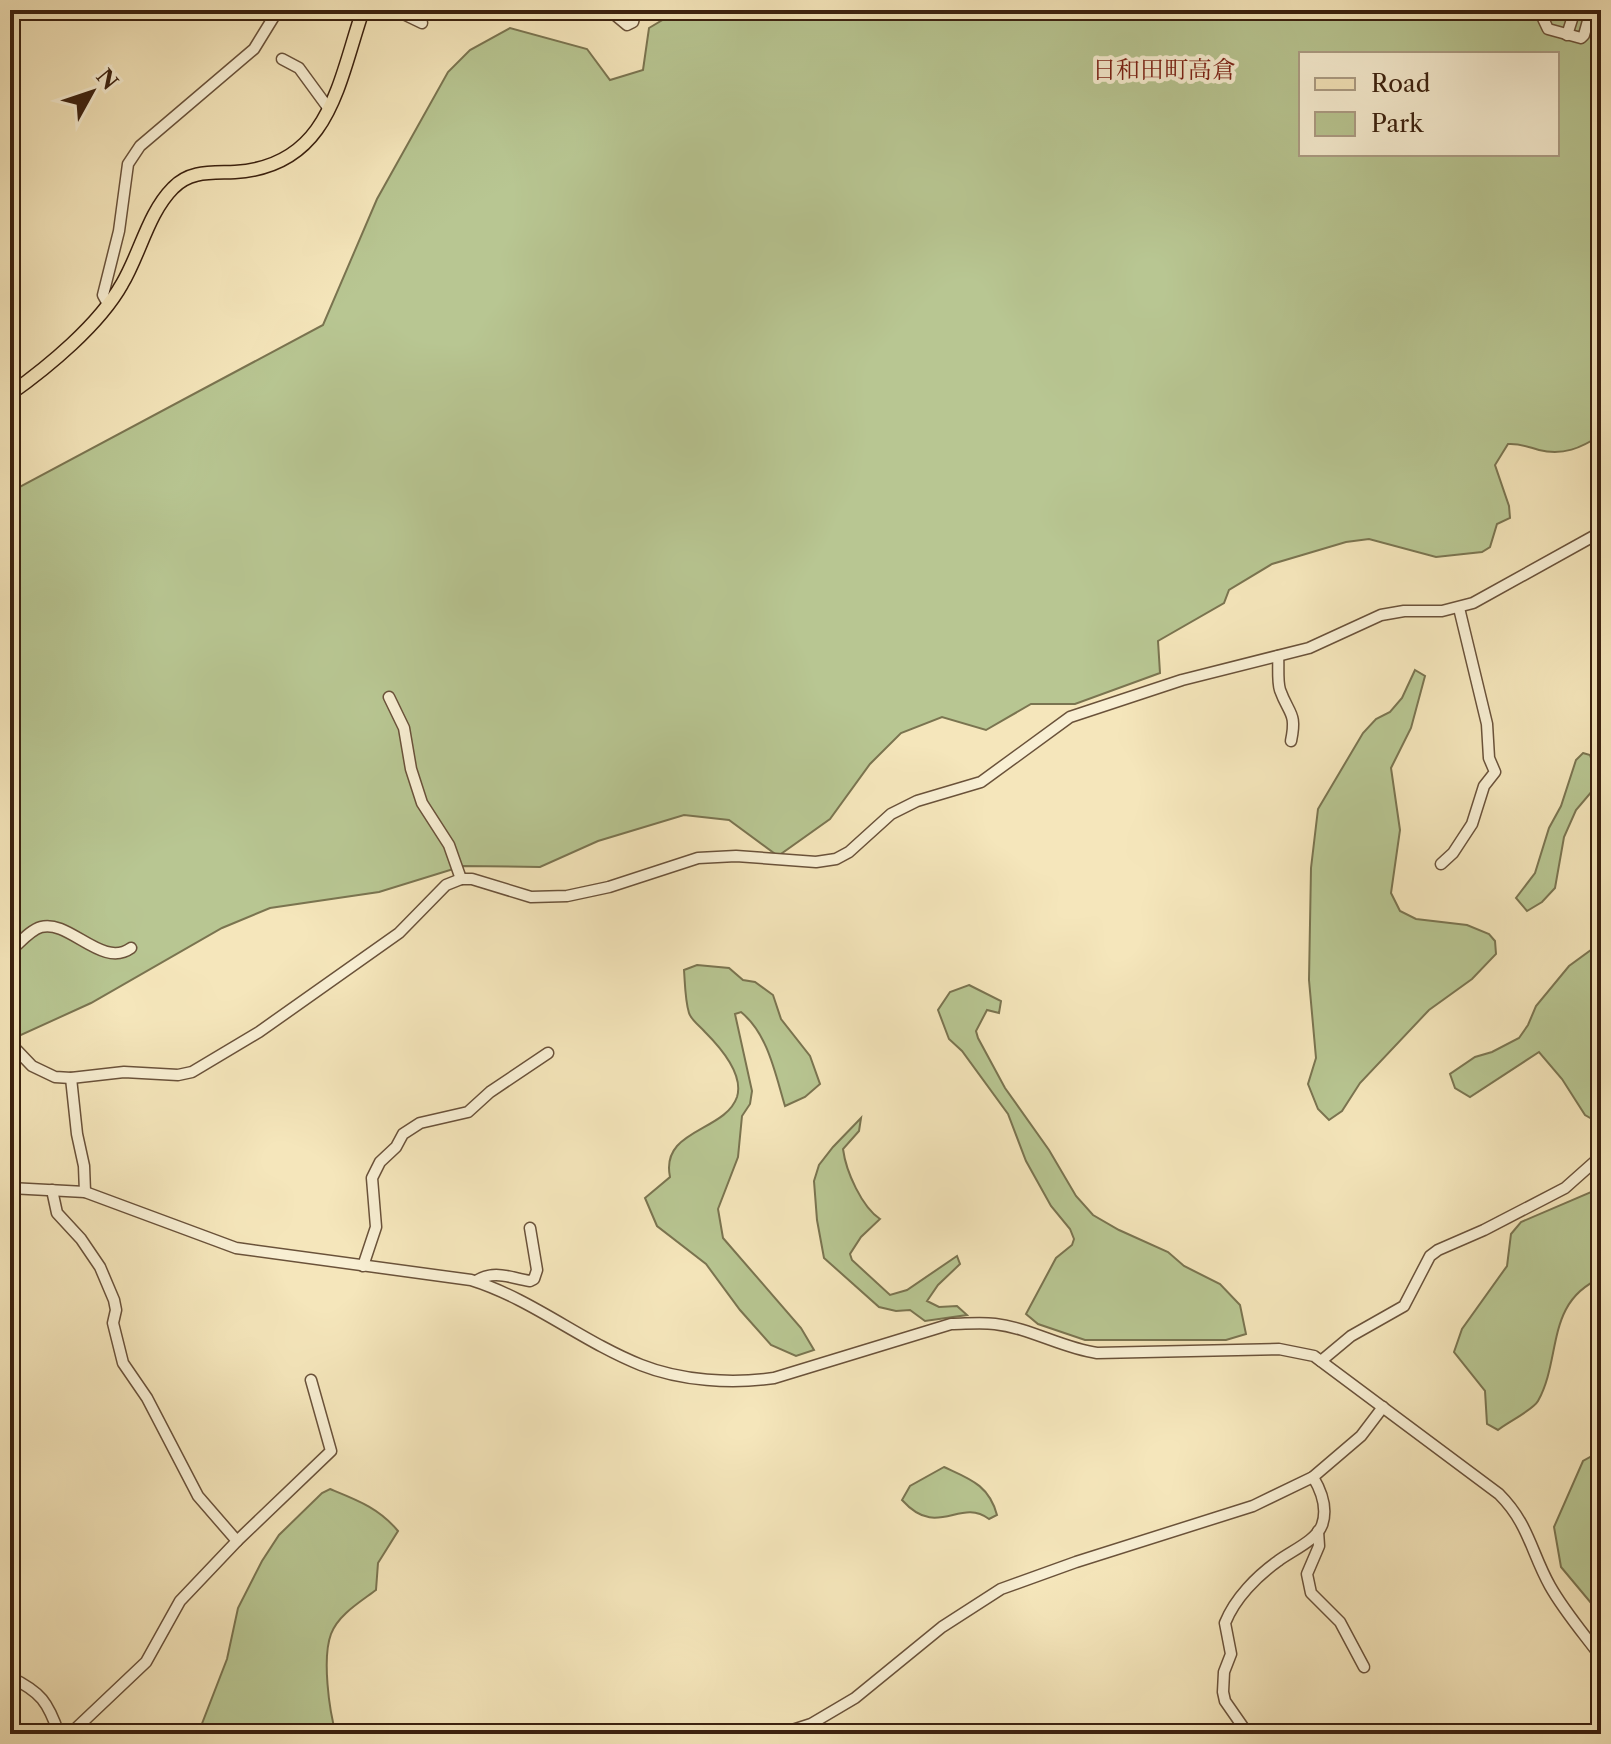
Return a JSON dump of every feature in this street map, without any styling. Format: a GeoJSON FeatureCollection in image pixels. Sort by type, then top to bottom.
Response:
{"type":"FeatureCollection","features":[{"type":"Feature","properties":{"kind":"main road"},"geometry":{"type":"LineString","coordinates":[[10,394],[54,360],[121,288],[165,197],[180,181],[195,174],[243,171],[271,165],[316,134],[329,109],[363,10]]}},
{"type":"Feature","properties":{"kind":"street"},"geometry":{"type":"LineString","coordinates":[[108,304],[103,295],[119,231],[128,164],[140,146],[254,49],[278,10]]}},
{"type":"Feature","properties":{"kind":"street"},"geometry":{"type":"LineString","coordinates":[[395,10],[422,23]]}},
{"type":"Feature","properties":{"kind":"street"},"geometry":{"type":"LineString","coordinates":[[609,10],[627,25],[633,22],[636,10]]}},
{"type":"Feature","properties":{"kind":"street"},"geometry":{"type":"LineString","coordinates":[[1539,10],[1546,27],[1581,38],[1591,10]]}},
{"type":"Feature","properties":{"kind":"street"},"geometry":{"type":"LineString","coordinates":[[1567,35],[1575,10]]}},
{"type":"Feature","properties":{"kind":"street"},"geometry":{"type":"LineString","coordinates":[[282,59],[299,68],[329,109]]}},
{"type":"Feature","properties":{"kind":"street"},"geometry":{"type":"LineString","coordinates":[[10,1043],[40,1072],[55,1077],[124,1072],[178,1075],[204,1067],[399,933],[446,885],[461,879],[472,879],[536,898],[590,892],[698,858],[736,856],[816,862],[836,859],[849,852],[891,814],[917,801],[981,782],[1070,717],[1182,680],[1309,648],[1381,615],[1459,608],[1485,597],[1601,532]]}},
{"type":"Feature","properties":{"kind":"street"},"geometry":{"type":"LineString","coordinates":[[1441,864],[1453,853],[1472,824],[1484,786],[1495,772],[1489,758],[1487,724],[1459,608]]}},
{"type":"Feature","properties":{"kind":"street"},"geometry":{"type":"LineString","coordinates":[[1278,656],[1279,686],[1293,713],[1291,741]]}},
{"type":"Feature","properties":{"kind":"street"},"geometry":{"type":"LineString","coordinates":[[389,697],[404,728],[411,769],[422,803],[449,845],[461,879]]}},
{"type":"Feature","properties":{"kind":"street"},"geometry":{"type":"LineString","coordinates":[[10,951],[44,926],[106,952],[126,952],[131,948]]}},
{"type":"Feature","properties":{"kind":"street"},"geometry":{"type":"LineString","coordinates":[[363,1266],[376,1227],[372,1178],[380,1162],[396,1147],[403,1134],[420,1123],[468,1112],[490,1092],[548,1053]]}},
{"type":"Feature","properties":{"kind":"street"},"geometry":{"type":"LineString","coordinates":[[71,1078],[85,1192]]}},
{"type":"Feature","properties":{"kind":"street"},"geometry":{"type":"LineString","coordinates":[[1321,1361],[1351,1336],[1404,1306],[1430,1256],[1438,1250],[1557,1192],[1601,1156]]}},
{"type":"Feature","properties":{"kind":"street"},"geometry":{"type":"LineString","coordinates":[[10,1188],[85,1192],[236,1248],[476,1281],[505,1291],[642,1366],[721,1380],[774,1378],[951,1324],[970,1323],[1013,1328],[1097,1353],[1295,1351],[1321,1361],[1499,1494],[1513,1508],[1535,1548],[1550,1588],[1601,1657]]}},
{"type":"Feature","properties":{"kind":"street"},"geometry":{"type":"LineString","coordinates":[[52,1190],[57,1213],[81,1239],[100,1267],[114,1300],[116,1310],[113,1323],[123,1363],[147,1398],[198,1496],[237,1541]]}},
{"type":"Feature","properties":{"kind":"street"},"geometry":{"type":"LineString","coordinates":[[476,1281],[494,1274],[530,1281],[534,1279],[537,1270],[530,1228]]}},
{"type":"Feature","properties":{"kind":"street"},"geometry":{"type":"LineString","coordinates":[[70,1734],[146,1662],[180,1601],[331,1451],[311,1380]]}},
{"type":"Feature","properties":{"kind":"street"},"geometry":{"type":"LineString","coordinates":[[780,1734],[811,1724],[855,1698],[942,1627],[1001,1589],[1253,1506],[1313,1477],[1361,1436],[1383,1407]]}},
{"type":"Feature","properties":{"kind":"street"},"geometry":{"type":"LineString","coordinates":[[1248,1734],[1225,1701],[1222,1684],[1231,1654],[1225,1623],[1248,1588],[1322,1527],[1323,1496],[1313,1477]]}},
{"type":"Feature","properties":{"kind":"street"},"geometry":{"type":"LineString","coordinates":[[1318,1531],[1319,1546],[1307,1574],[1311,1593],[1340,1622],[1364,1667]]}},
{"type":"Feature","properties":{"kind":"street"},"geometry":{"type":"LineString","coordinates":[[10,1677],[44,1700],[59,1734]]}},
{"type":"Feature","properties":{"kind":"green space"},"geometry":{"type":"Polygon","coordinates":[[[671,10],[1601,10],[1601,435],[1564,451],[1548,452],[1508,444],[1495,465],[1510,518],[1497,524],[1490,547],[1482,552],[1436,557],[1369,539],[1346,542],[1272,564],[1229,590],[1224,603],[1158,641],[1160,673],[1075,704],[1031,704],[986,730],[942,717],[901,733],[870,764],[830,819],[778,856],[729,820],[684,815],[598,841],[540,867],[463,866],[379,892],[270,908],[222,928],[91,1003],[10,1040],[10,492],[323,325],[377,199],[448,72],[470,50],[510,28],[587,49],[610,80],[643,70],[649,28],[669,16],[671,10]]]}},
{"type":"Feature","properties":{"kind":"green space"},"geometry":{"type":"Polygon","coordinates":[[[1415,670],[1425,676],[1411,728],[1391,768],[1400,830],[1391,893],[1400,911],[1416,919],[1467,925],[1489,934],[1495,941],[1496,954],[1472,979],[1429,1010],[1360,1083],[1342,1111],[1329,1120],[1318,1109],[1308,1084],[1316,1058],[1309,980],[1311,868],[1318,809],[1363,733],[1376,719],[1390,712],[1402,698],[1415,670]]]}},
{"type":"Feature","properties":{"kind":"green space"},"geometry":{"type":"Polygon","coordinates":[[[1583,753],[1590,755],[1596,773],[1593,790],[1576,810],[1564,837],[1555,888],[1542,902],[1527,911],[1516,898],[1535,873],[1576,760],[1583,753]]]}},
{"type":"Feature","properties":{"kind":"green space"},"geometry":{"type":"Polygon","coordinates":[[[1595,947],[1601,947],[1601,1124],[1585,1115],[1562,1079],[1539,1052],[1470,1097],[1455,1088],[1450,1074],[1475,1057],[1519,1038],[1536,1006],[1569,966],[1595,947]]]}},
{"type":"Feature","properties":{"kind":"green space"},"geometry":{"type":"Polygon","coordinates":[[[697,965],[729,968],[743,980],[755,982],[773,995],[781,1019],[810,1056],[820,1084],[805,1097],[785,1106],[774,1068],[758,1031],[741,1012],[735,1014],[752,1091],[750,1104],[742,1116],[738,1157],[718,1209],[723,1238],[801,1328],[814,1350],[796,1356],[771,1345],[706,1264],[657,1226],[645,1198],[670,1177],[670,1161],[675,1149],[720,1118],[737,1097],[737,1079],[729,1061],[689,1013],[684,970],[697,965]]]}},
{"type":"Feature","properties":{"kind":"green space"},"geometry":{"type":"Polygon","coordinates":[[[969,985],[1001,1001],[999,1013],[987,1010],[976,1031],[978,1038],[1005,1088],[1049,1150],[1076,1196],[1093,1215],[1168,1252],[1184,1266],[1220,1284],[1240,1305],[1246,1334],[1226,1340],[1085,1340],[1038,1324],[1026,1314],[1056,1258],[1072,1245],[1074,1239],[1026,1161],[1008,1114],[962,1051],[949,1039],[938,1010],[950,992],[969,985]]]}},
{"type":"Feature","properties":{"kind":"green space"},"geometry":{"type":"Polygon","coordinates":[[[861,1118],[859,1131],[843,1149],[851,1178],[861,1198],[880,1219],[861,1237],[850,1254],[852,1260],[890,1295],[907,1290],[957,1256],[960,1264],[938,1285],[927,1301],[939,1307],[957,1306],[967,1315],[925,1321],[910,1310],[879,1307],[824,1258],[814,1181],[819,1165],[861,1118]]]}},
{"type":"Feature","properties":{"kind":"green space"},"geometry":{"type":"Polygon","coordinates":[[[1601,1190],[1601,1278],[1583,1288],[1563,1316],[1538,1401],[1498,1430],[1487,1424],[1485,1391],[1454,1352],[1462,1329],[1507,1266],[1511,1234],[1521,1222],[1601,1190]]]}},
{"type":"Feature","properties":{"kind":"green space"},"geometry":{"type":"Polygon","coordinates":[[[1601,1451],[1601,1615],[1561,1567],[1554,1527],[1583,1461],[1601,1451]]]}},
{"type":"Feature","properties":{"kind":"green space"},"geometry":{"type":"Polygon","coordinates":[[[944,1467],[984,1490],[997,1515],[989,1519],[968,1512],[927,1517],[902,1500],[910,1486],[944,1467]]]}},
{"type":"Feature","properties":{"kind":"green space"},"geometry":{"type":"Polygon","coordinates":[[[330,1489],[375,1511],[398,1531],[378,1563],[376,1590],[344,1615],[331,1634],[327,1670],[336,1734],[198,1734],[227,1659],[238,1608],[262,1561],[279,1535],[330,1489]]]}},
{"type":"Feature","properties":{"kind":"district","name":"日和田町高倉"},"geometry":{"type":"Point","coordinates":[1164,70]}}]}
